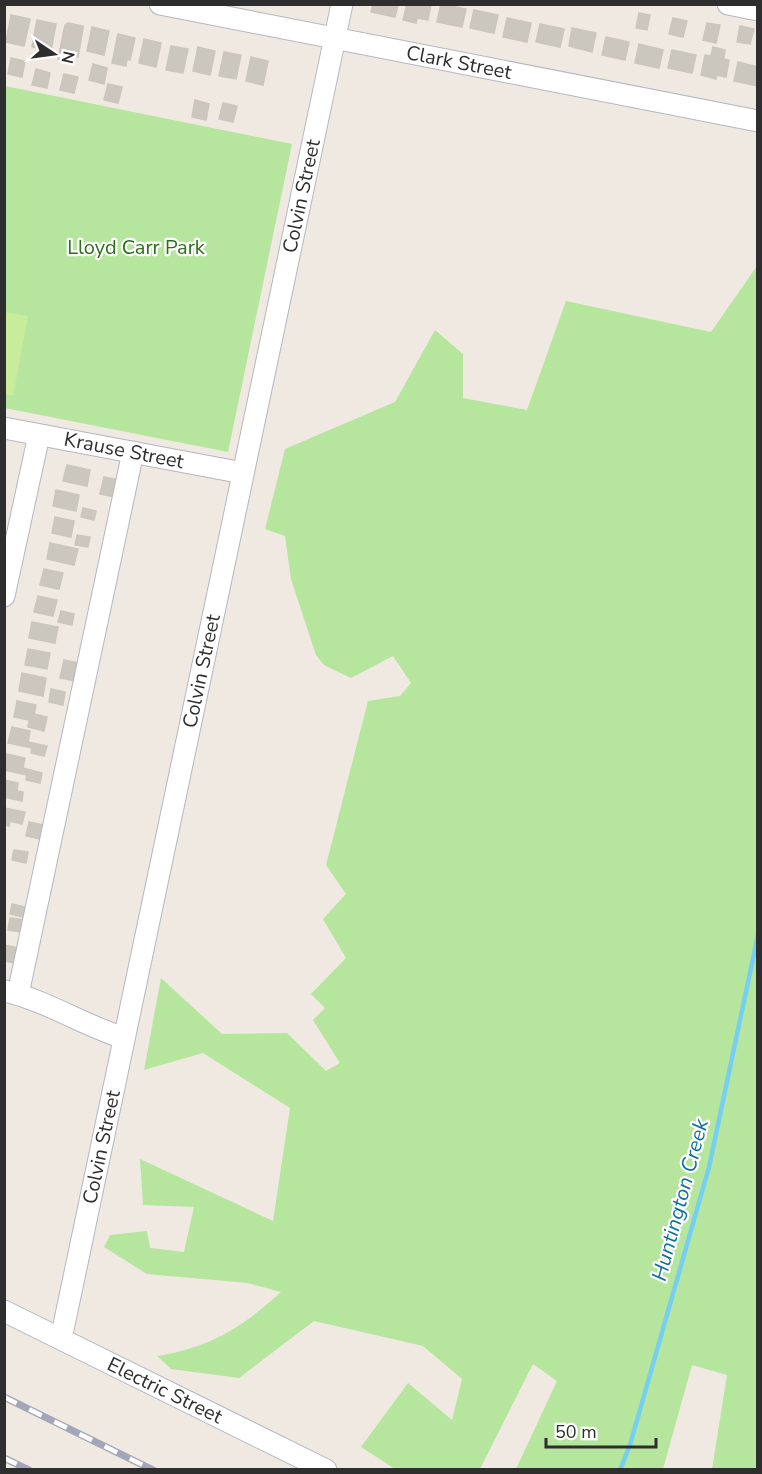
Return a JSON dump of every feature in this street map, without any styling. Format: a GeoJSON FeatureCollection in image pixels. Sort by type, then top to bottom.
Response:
{"type":"FeatureCollection","features":[{"type":"Feature","properties":{"kind":"street","name":"Clark Street"},"geometry":{"type":"LineString","coordinates":[[160,4],[758,121]]}},
{"type":"Feature","properties":{"kind":"street","name":"Colvin Street"},"geometry":{"type":"LineString","coordinates":[[61,1339],[342,4]]}},
{"type":"Feature","properties":{"kind":"street"},"geometry":{"type":"LineString","coordinates":[[728,4],[758,10]]}},
{"type":"Feature","properties":{"kind":"street","name":"Krause Street"},"geometry":{"type":"LineString","coordinates":[[4,428],[243,473]]}},
{"type":"Feature","properties":{"kind":"street"},"geometry":{"type":"LineString","coordinates":[[4,596],[39,435]]}},
{"type":"Feature","properties":{"kind":"street"},"geometry":{"type":"LineString","coordinates":[[124,1038],[94,1029],[41,1002],[11,993],[133,452]]}},
{"type":"Feature","properties":{"kind":"street","name":"Electric Street"},"geometry":{"type":"LineString","coordinates":[[4,1311],[326,1470]]}},
{"type":"Feature","properties":{"kind":"green space","name":"Lloyd Carr Park"},"geometry":{"type":"Polygon","coordinates":[[[5,86],[292,144],[228,452],[5,408],[5,86]]]}},
{"type":"Feature","properties":{"kind":"green space"},"geometry":{"type":"Polygon","coordinates":[[[757,266],[757,1469],[712,1469],[727,1375],[692,1365],[663,1469],[516,1469],[557,1381],[533,1364],[480,1469],[395,1469],[361,1447],[408,1383],[452,1420],[462,1379],[423,1346],[314,1321],[239,1378],[171,1369],[157,1356],[194,1347],[224,1334],[252,1316],[281,1292],[248,1283],[147,1274],[104,1247],[110,1235],[147,1231],[150,1248],[184,1252],[194,1207],[143,1205],[140,1159],[273,1221],[290,1108],[203,1053],[144,1070],[161,978],[222,1034],[287,1033],[326,1071],[340,1063],[313,1020],[325,1008],[311,994],[346,958],[323,919],[346,894],[326,865],[368,701],[400,696],[411,683],[393,656],[351,678],[324,665],[316,655],[291,579],[285,536],[265,529],[285,449],[395,402],[435,330],[463,354],[463,398],[527,410],[566,301],[711,332],[757,266]]]}},
{"type":"Feature","properties":{"kind":"green space"},"geometry":{"type":"Polygon","coordinates":[[[4,312],[28,316],[13,396],[5,394],[4,312]]]}},
{"type":"Feature","properties":{"kind":"building"},"geometry":{"type":"Polygon","coordinates":[[[373,4],[398,4],[395,17],[371,12],[373,4]]]}},
{"type":"Feature","properties":{"kind":"building"},"geometry":{"type":"Polygon","coordinates":[[[407,4],[431,4],[428,20],[417,18],[416,23],[403,20],[407,4]]]}},
{"type":"Feature","properties":{"kind":"building"},"geometry":{"type":"Polygon","coordinates":[[[441,4],[466,9],[462,27],[437,22],[441,4]]]}},
{"type":"Feature","properties":{"kind":"building"},"geometry":{"type":"Polygon","coordinates":[[[474,10],[498,15],[494,33],[470,28],[474,10]]]}},
{"type":"Feature","properties":{"kind":"building"},"geometry":{"type":"Polygon","coordinates":[[[639,13],[650,15],[647,30],[636,28],[639,13]]]}},
{"type":"Feature","properties":{"kind":"building"},"geometry":{"type":"Polygon","coordinates":[[[11,15],[30,19],[24,46],[6,42],[11,15]]]}},
{"type":"Feature","properties":{"kind":"building"},"geometry":{"type":"Polygon","coordinates":[[[507,18],[531,23],[527,42],[503,37],[507,18]]]}},
{"type":"Feature","properties":{"kind":"building"},"geometry":{"type":"Polygon","coordinates":[[[673,18],[687,21],[683,37],[669,34],[673,18]]]}},
{"type":"Feature","properties":{"kind":"building"},"geometry":{"type":"Polygon","coordinates":[[[37,20],[56,24],[51,51],[32,47],[37,20]]]}},
{"type":"Feature","properties":{"kind":"building"},"geometry":{"type":"Polygon","coordinates":[[[68,23],[83,26],[78,57],[71,55],[70,62],[58,59],[65,25],[68,23]]]}},
{"type":"Feature","properties":{"kind":"building"},"geometry":{"type":"Polygon","coordinates":[[[707,23],[720,25],[716,43],[703,40],[707,23]]]}},
{"type":"Feature","properties":{"kind":"building"},"geometry":{"type":"Polygon","coordinates":[[[540,24],[564,29],[560,47],[536,42],[540,24]]]}},
{"type":"Feature","properties":{"kind":"building"},"geometry":{"type":"Polygon","coordinates":[[[740,26],[754,29],[750,44],[737,42],[740,26]]]}},
{"type":"Feature","properties":{"kind":"building"},"geometry":{"type":"Polygon","coordinates":[[[92,27],[109,31],[104,55],[87,51],[92,27]]]}},
{"type":"Feature","properties":{"kind":"building"},"geometry":{"type":"Polygon","coordinates":[[[572,28],[596,33],[592,52],[569,46],[572,28]]]}},
{"type":"Feature","properties":{"kind":"building"},"geometry":{"type":"Polygon","coordinates":[[[118,34],[135,38],[130,60],[127,59],[126,66],[112,63],[118,34]]]}},
{"type":"Feature","properties":{"kind":"building"},"geometry":{"type":"Polygon","coordinates":[[[606,37],[629,42],[625,60],[602,55],[606,37]]]}},
{"type":"Feature","properties":{"kind":"building"},"geometry":{"type":"Polygon","coordinates":[[[144,39],[161,43],[156,67],[139,63],[144,39]]]}},
{"type":"Feature","properties":{"kind":"building"},"geometry":{"type":"Polygon","coordinates":[[[639,44],[663,50],[659,68],[635,63],[639,44]]]}},
{"type":"Feature","properties":{"kind":"building"},"geometry":{"type":"Polygon","coordinates":[[[171,46],[188,49],[183,73],[166,70],[171,46]]]}},
{"type":"Feature","properties":{"kind":"building"},"geometry":{"type":"Polygon","coordinates":[[[198,47],[215,51],[210,75],[193,71],[198,47]]]}},
{"type":"Feature","properties":{"kind":"building"},"geometry":{"type":"Polygon","coordinates":[[[713,47],[725,50],[724,59],[729,60],[726,77],[717,75],[716,79],[701,75],[705,55],[711,56],[713,47]]]}},
{"type":"Feature","properties":{"kind":"building"},"geometry":{"type":"Polygon","coordinates":[[[672,50],[696,55],[692,73],[668,68],[672,50]]]}},
{"type":"Feature","properties":{"kind":"building"},"geometry":{"type":"Polygon","coordinates":[[[224,52],[241,55],[236,79],[219,76],[224,52]]]}},
{"type":"Feature","properties":{"kind":"building"},"geometry":{"type":"Polygon","coordinates":[[[251,57],[268,61],[263,85],[246,81],[251,57]]]}},
{"type":"Feature","properties":{"kind":"building"},"geometry":{"type":"Polygon","coordinates":[[[11,58],[25,61],[22,77],[8,74],[11,58]]]}},
{"type":"Feature","properties":{"kind":"building"},"geometry":{"type":"Polygon","coordinates":[[[738,62],[758,67],[758,86],[734,81],[738,62]]]}},
{"type":"Feature","properties":{"kind":"building"},"geometry":{"type":"Polygon","coordinates":[[[93,64],[107,68],[104,84],[89,80],[93,64]]]}},
{"type":"Feature","properties":{"kind":"building"},"geometry":{"type":"Polygon","coordinates":[[[36,69],[50,73],[47,88],[32,85],[36,69]]]}},
{"type":"Feature","properties":{"kind":"building"},"geometry":{"type":"Polygon","coordinates":[[[64,74],[78,77],[74,93],[60,90],[64,74]]]}},
{"type":"Feature","properties":{"kind":"building"},"geometry":{"type":"Polygon","coordinates":[[[108,84],[122,87],[118,103],[104,100],[108,84]]]}},
{"type":"Feature","properties":{"kind":"building"},"geometry":{"type":"Polygon","coordinates":[[[195,100],[209,104],[206,120],[192,117],[195,100]]]}},
{"type":"Feature","properties":{"kind":"building"},"geometry":{"type":"Polygon","coordinates":[[[223,103],[237,106],[233,122],[219,119],[223,103]]]}},
{"type":"Feature","properties":{"kind":"building"},"geometry":{"type":"Polygon","coordinates":[[[67,465],[90,470],[87,486],[63,481],[67,465]]]}},
{"type":"Feature","properties":{"kind":"building"},"geometry":{"type":"Polygon","coordinates":[[[104,477],[119,480],[115,497],[100,494],[104,477]]]}},
{"type":"Feature","properties":{"kind":"building"},"geometry":{"type":"Polygon","coordinates":[[[56,490],[79,495],[76,511],[53,506],[56,490]]]}},
{"type":"Feature","properties":{"kind":"building"},"geometry":{"type":"Polygon","coordinates":[[[83,508],[96,511],[94,520],[81,517],[83,508]]]}},
{"type":"Feature","properties":{"kind":"building"},"geometry":{"type":"Polygon","coordinates":[[[55,517],[74,521],[71,537],[52,533],[55,517]]]}},
{"type":"Feature","properties":{"kind":"building"},"geometry":{"type":"Polygon","coordinates":[[[77,535],[90,537],[88,547],[75,545],[77,535]]]}},
{"type":"Feature","properties":{"kind":"building"},"geometry":{"type":"Polygon","coordinates":[[[50,543],[78,549],[74,565],[47,559],[50,543]]]}},
{"type":"Feature","properties":{"kind":"building"},"geometry":{"type":"Polygon","coordinates":[[[44,569],[63,573],[59,589],[40,585],[44,569]]]}},
{"type":"Feature","properties":{"kind":"building"},"geometry":{"type":"Polygon","coordinates":[[[38,596],[57,600],[53,616],[34,612],[38,596]]]}},
{"type":"Feature","properties":{"kind":"building"},"geometry":{"type":"Polygon","coordinates":[[[61,611],[74,614],[72,625],[58,622],[61,611]]]}},
{"type":"Feature","properties":{"kind":"building"},"geometry":{"type":"Polygon","coordinates":[[[32,622],[58,627],[55,643],[29,638],[32,622]]]}},
{"type":"Feature","properties":{"kind":"building"},"geometry":{"type":"Polygon","coordinates":[[[28,649],[50,653],[47,669],[25,665],[28,649]]]}},
{"type":"Feature","properties":{"kind":"building"},"geometry":{"type":"Polygon","coordinates":[[[64,660],[79,663],[76,681],[60,678],[64,660]]]}},
{"type":"Feature","properties":{"kind":"building"},"geometry":{"type":"Polygon","coordinates":[[[22,673],[46,678],[43,696],[19,691],[22,673]]]}},
{"type":"Feature","properties":{"kind":"building"},"geometry":{"type":"Polygon","coordinates":[[[51,689],[65,692],[63,705],[49,702],[51,689]]]}},
{"type":"Feature","properties":{"kind":"building"},"geometry":{"type":"Polygon","coordinates":[[[17,701],[36,705],[34,714],[47,717],[44,731],[28,727],[29,720],[14,717],[17,701]]]}},
{"type":"Feature","properties":{"kind":"building"},"geometry":{"type":"Polygon","coordinates":[[[12,727],[30,731],[28,742],[47,746],[44,756],[31,753],[32,748],[8,743],[12,727]]]}},
{"type":"Feature","properties":{"kind":"building"},"geometry":{"type":"Polygon","coordinates":[[[7,754],[25,758],[23,768],[42,773],[40,783],[26,780],[27,775],[4,770],[7,754]]]}},
{"type":"Feature","properties":{"kind":"building"},"geometry":{"type":"Polygon","coordinates":[[[4,780],[18,783],[17,791],[23,792],[22,801],[4,797],[4,780]]]}},
{"type":"Feature","properties":{"kind":"building"},"geometry":{"type":"Polygon","coordinates":[[[4,808],[25,812],[22,824],[10,821],[9,826],[4,825],[4,808]]]}},
{"type":"Feature","properties":{"kind":"building"},"geometry":{"type":"Polygon","coordinates":[[[29,822],[44,825],[41,839],[26,836],[29,822]]]}},
{"type":"Feature","properties":{"kind":"building"},"geometry":{"type":"Polygon","coordinates":[[[14,850],[28,852],[26,863],[12,860],[14,850]]]}},
{"type":"Feature","properties":{"kind":"building"},"geometry":{"type":"Polygon","coordinates":[[[12,904],[25,907],[23,917],[10,914],[12,904]]]}},
{"type":"Feature","properties":{"kind":"building"},"geometry":{"type":"Polygon","coordinates":[[[10,918],[24,920],[22,932],[8,930],[10,918]]]}},
{"type":"Feature","properties":{"kind":"building"},"geometry":{"type":"Polygon","coordinates":[[[4,945],[19,948],[16,963],[4,961],[4,945]]]}},
{"type":"Feature","properties":{"kind":"waterway","name":"Huntington Creek"},"geometry":{"type":"LineString","coordinates":[[620,1470],[630,1445],[709,1167],[758,935]]}},
{"type":"Feature","properties":{"kind":"railway"},"geometry":{"type":"LineString","coordinates":[[4,1397],[153,1470]]}},
{"type":"Feature","properties":{"kind":"railway"},"geometry":{"type":"LineString","coordinates":[[4,1458],[29,1470]]}}]}
